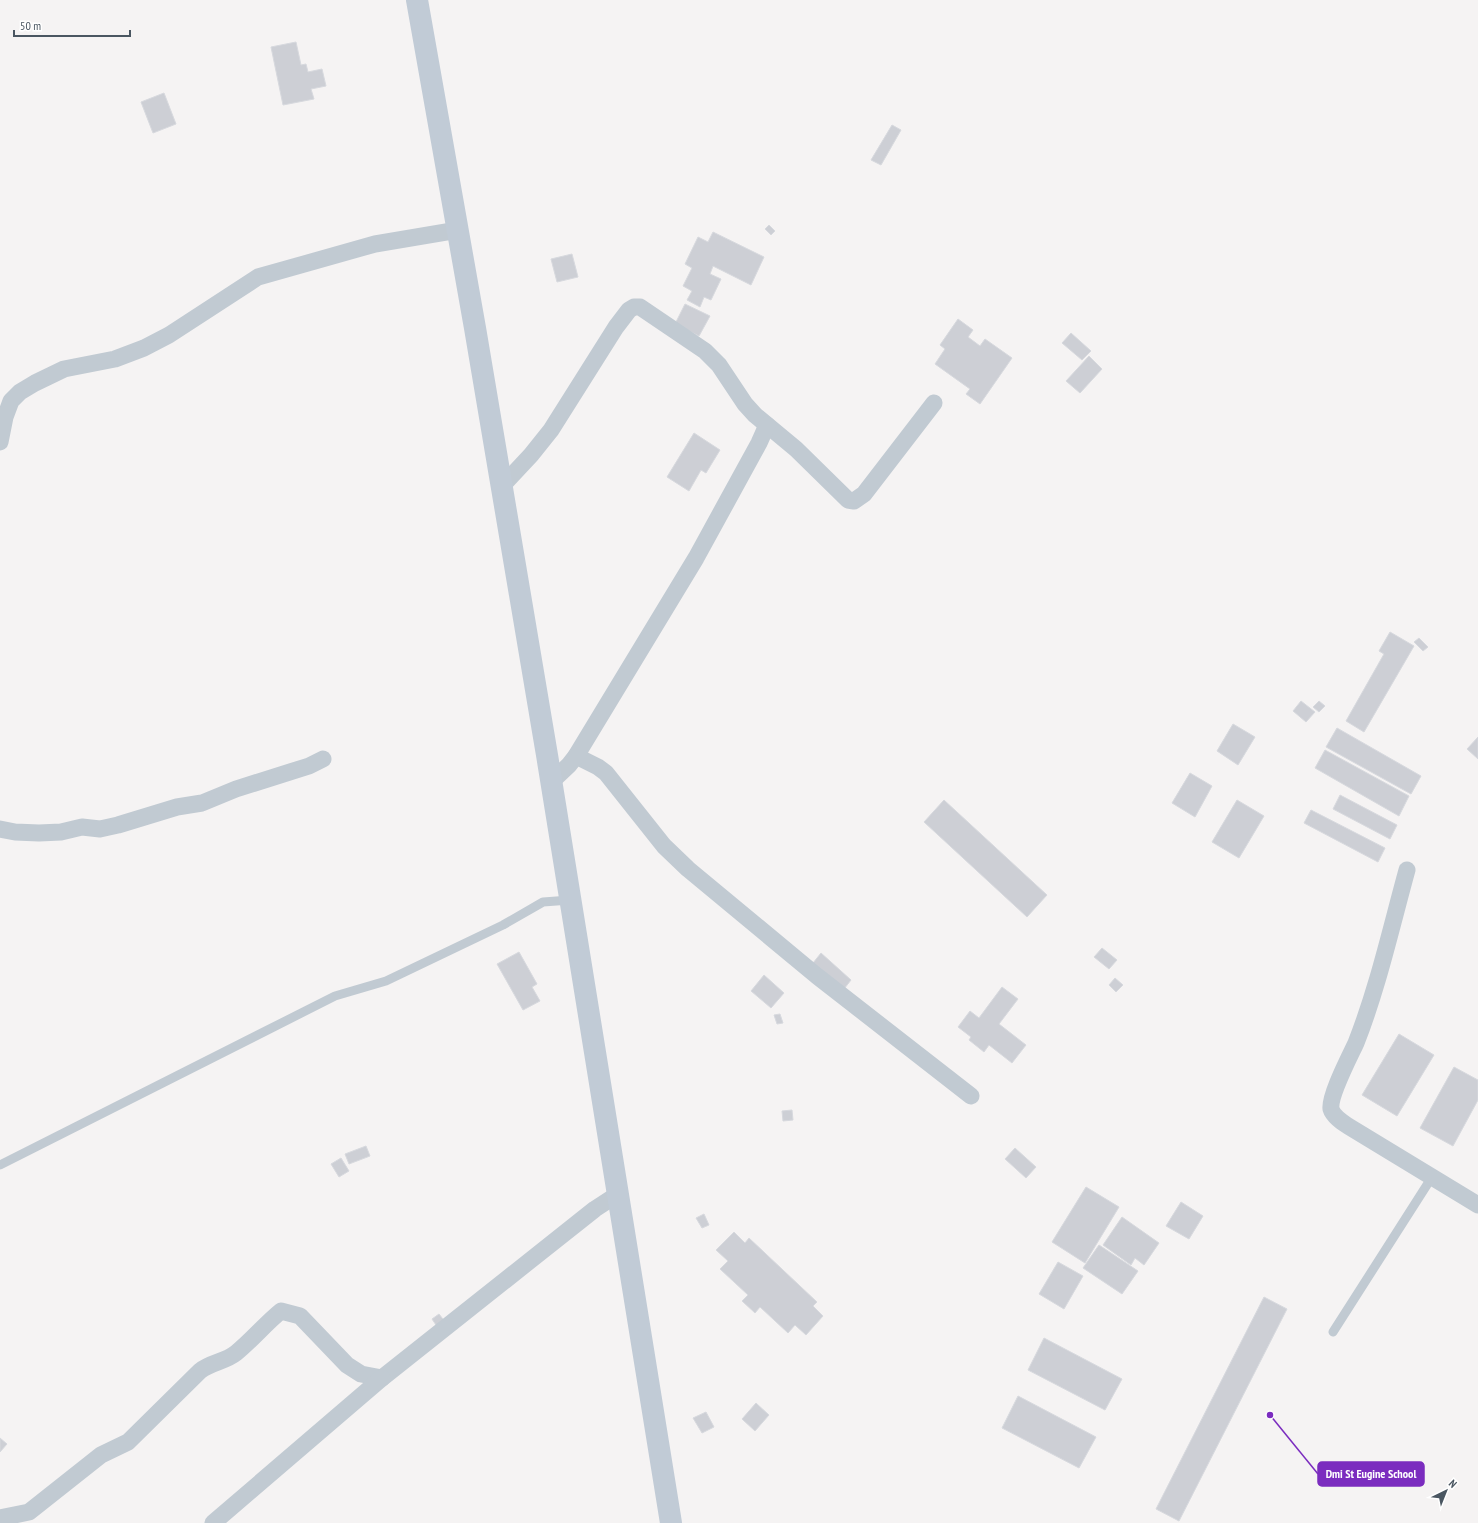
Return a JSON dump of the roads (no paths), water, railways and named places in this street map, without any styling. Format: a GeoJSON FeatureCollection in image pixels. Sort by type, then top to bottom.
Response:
{"type":"FeatureCollection","features":[{"type":"Feature","properties":{"kind":"street"},"geometry":{"type":"LineString","coordinates":[[417,0],[502,486],[671,1523]]}},
{"type":"Feature","properties":{"kind":"street"},"geometry":{"type":"LineString","coordinates":[[0,442],[5,417],[11,401],[20,392],[64,369],[115,359],[144,348],[169,335],[258,277],[375,244],[458,230]]}},
{"type":"Feature","properties":{"kind":"street"},"geometry":{"type":"LineString","coordinates":[[502,486],[531,455],[551,430],[616,327],[629,310],[634,307],[640,307],[705,351],[719,365],[745,404],[755,415],[796,449],[848,500],[854,501],[864,494],[934,403]]}},
{"type":"Feature","properties":{"kind":"street"},"geometry":{"type":"LineString","coordinates":[[551,782],[576,756],[696,558],[759,443],[767,425]]}},
{"type":"Feature","properties":{"kind":"street"},"geometry":{"type":"LineString","coordinates":[[576,756],[598,767],[606,773],[664,846],[688,869],[817,976],[971,1096]]}},
{"type":"Feature","properties":{"kind":"street"},"geometry":{"type":"LineString","coordinates":[[0,829],[39,834],[61,832],[82,827],[100,829],[177,807],[202,803],[236,789],[308,766],[323,758]]}},
{"type":"Feature","properties":{"kind":"street"},"geometry":{"type":"LineString","coordinates":[[1407,870],[1369,1006],[1333,1097],[1331,1109],[1337,1118],[1348,1126],[1478,1205]]}},
{"type":"Feature","properties":{"kind":"street"},"geometry":{"type":"LineString","coordinates":[[213,1523],[382,1378],[595,1209],[618,1194]]}},
{"type":"Feature","properties":{"kind":"street"},"geometry":{"type":"LineString","coordinates":[[0,1518],[29,1512],[101,1455],[128,1442],[200,1371],[209,1364],[225,1361],[236,1353],[281,1311],[300,1316],[347,1365],[361,1374],[382,1378]]}},
{"type":"Feature","properties":{"kind":"lane"},"geometry":{"type":"LineString","coordinates":[[0,1166],[335,996],[386,981],[503,925],[543,902],[570,900]]}},
{"type":"Feature","properties":{"kind":"lane"},"geometry":{"type":"LineString","coordinates":[[1333,1332],[1432,1177]]}},
{"type":"Feature","properties":{"kind":"place","name":"Dmi St Eugine School"},"geometry":{"type":"Point","coordinates":[1270,1415]}}]}
